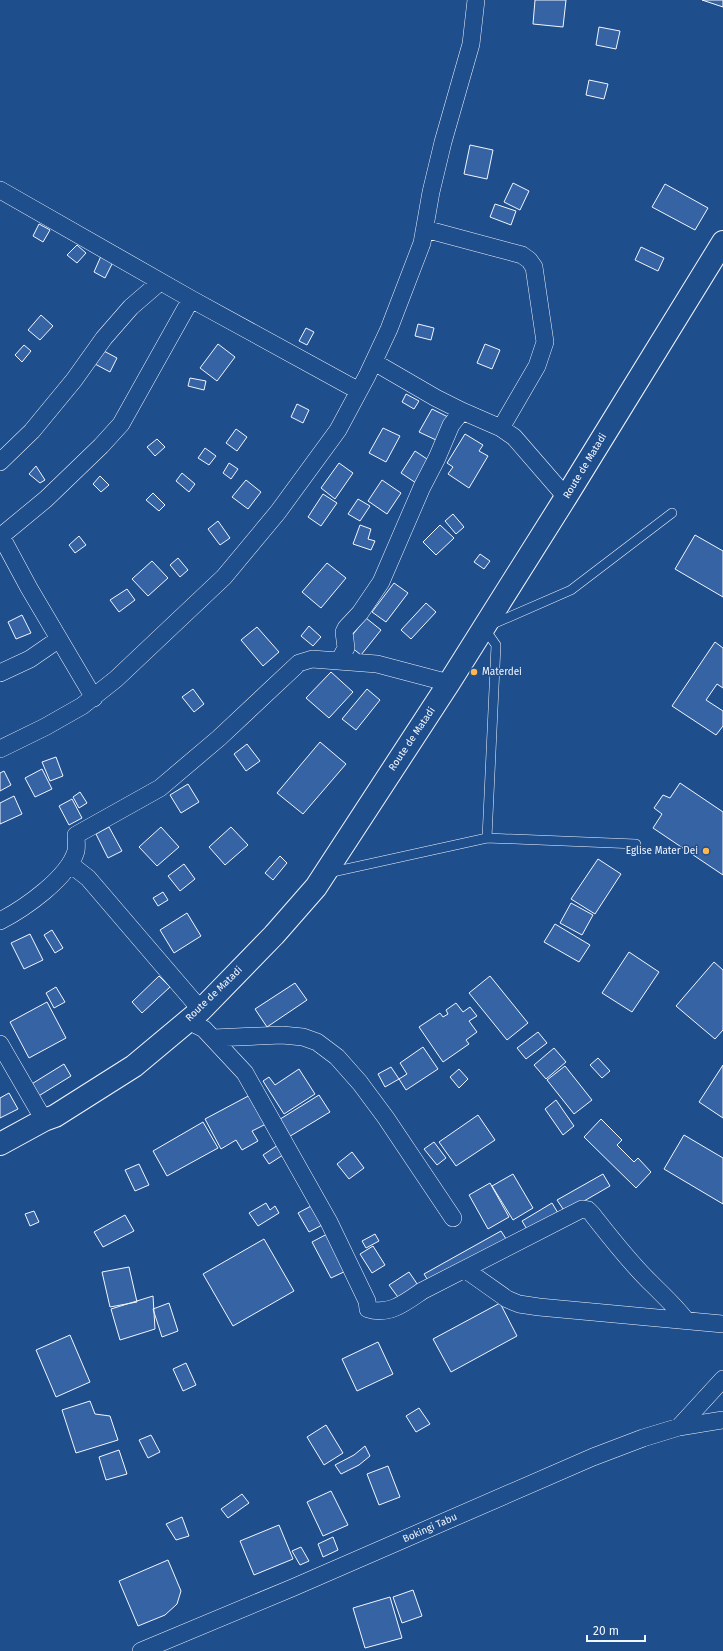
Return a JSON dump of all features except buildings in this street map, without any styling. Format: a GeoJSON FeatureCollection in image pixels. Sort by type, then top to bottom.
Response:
{"type":"FeatureCollection","features":[{"type":"Feature","properties":{"kind":"highway","name":"Route de Matadi"},"geometry":{"type":"LineString","coordinates":[[0,1144],[44,1120],[55,1116],[134,1066],[195,1015],[274,935],[316,887],[449,684],[566,497],[716,264],[723,242]]}},
{"type":"Feature","properties":{"kind":"street"},"geometry":{"type":"LineString","coordinates":[[0,749],[45,727],[94,698],[116,679],[224,576],[278,512],[338,430],[374,362],[389,329],[422,242],[431,192],[471,44],[476,0]]}},
{"type":"Feature","properties":{"kind":"street"},"geometry":{"type":"LineString","coordinates":[[0,190],[160,282],[359,391]]}},
{"type":"Feature","properties":{"kind":"street"},"geometry":{"type":"LineString","coordinates":[[425,230],[522,255],[529,260],[534,267],[544,342],[537,366],[501,428]]}},
{"type":"Feature","properties":{"kind":"street"},"geometry":{"type":"LineString","coordinates":[[0,462],[36,426],[74,380],[104,338],[131,307],[160,282]]}},
{"type":"Feature","properties":{"kind":"street"},"geometry":{"type":"LineString","coordinates":[[94,698],[28,588],[1,537],[46,499],[102,446],[121,424],[191,299]]}},
{"type":"Feature","properties":{"kind":"street"},"geometry":{"type":"LineString","coordinates":[[374,362],[436,398],[501,428],[514,437],[566,497]]}},
{"type":"Feature","properties":{"kind":"street"},"geometry":{"type":"LineString","coordinates":[[339,661],[346,648],[344,632],[360,613],[381,582],[451,425],[462,411]]}},
{"type":"Feature","properties":{"kind":"street"},"geometry":{"type":"LineString","coordinates":[[0,673],[30,659],[59,639]]}},
{"type":"Feature","properties":{"kind":"street"},"geometry":{"type":"LineString","coordinates":[[0,921],[32,900],[59,878],[70,864],[76,850],[76,835],[160,788],[219,738],[299,663],[312,659],[377,664],[449,684]]}},
{"type":"Feature","properties":{"kind":"street"},"geometry":{"type":"LineString","coordinates":[[70,864],[88,878],[195,1015],[204,1029],[245,1073],[329,1222],[367,1301],[368,1309],[379,1312],[389,1310],[403,1304],[422,1291],[466,1270],[582,1209],[588,1210],[622,1252],[652,1284],[673,1303],[686,1320]]}},
{"type":"Feature","properties":{"kind":"street"},"geometry":{"type":"LineString","coordinates":[[213,1038],[282,1035],[303,1037],[318,1042],[338,1057],[360,1083],[386,1118],[453,1218]]}},
{"type":"Feature","properties":{"kind":"street"},"geometry":{"type":"LineString","coordinates":[[0,1044],[44,1120]]}},
{"type":"Feature","properties":{"kind":"street"},"geometry":{"type":"LineString","coordinates":[[466,1270],[507,1299],[518,1304],[723,1324]]}},
{"type":"Feature","properties":{"kind":"street"},"geometry":{"type":"LineString","coordinates":[[678,1427],[723,1379]]}},
{"type":"Feature","properties":{"kind":"street","name":"Bokingi Tabu"},"geometry":{"type":"LineString","coordinates":[[141,1651],[292,1588],[593,1457],[643,1438],[678,1427],[723,1420]]}},
{"type":"Feature","properties":{"kind":"lane"},"geometry":{"type":"LineString","coordinates":[[487,838],[496,645],[484,628],[571,590],[672,513]]}},
{"type":"Feature","properties":{"kind":"lane"},"geometry":{"type":"LineString","coordinates":[[324,874],[487,838],[636,844]]}},
{"type":"Feature","properties":{"kind":"place","name":"Materdei"},"geometry":{"type":"Point","coordinates":[474,672]}},
{"type":"Feature","properties":{"kind":"place","name":"Eglise Mater Dei"},"geometry":{"type":"Point","coordinates":[706,851]}}]}
